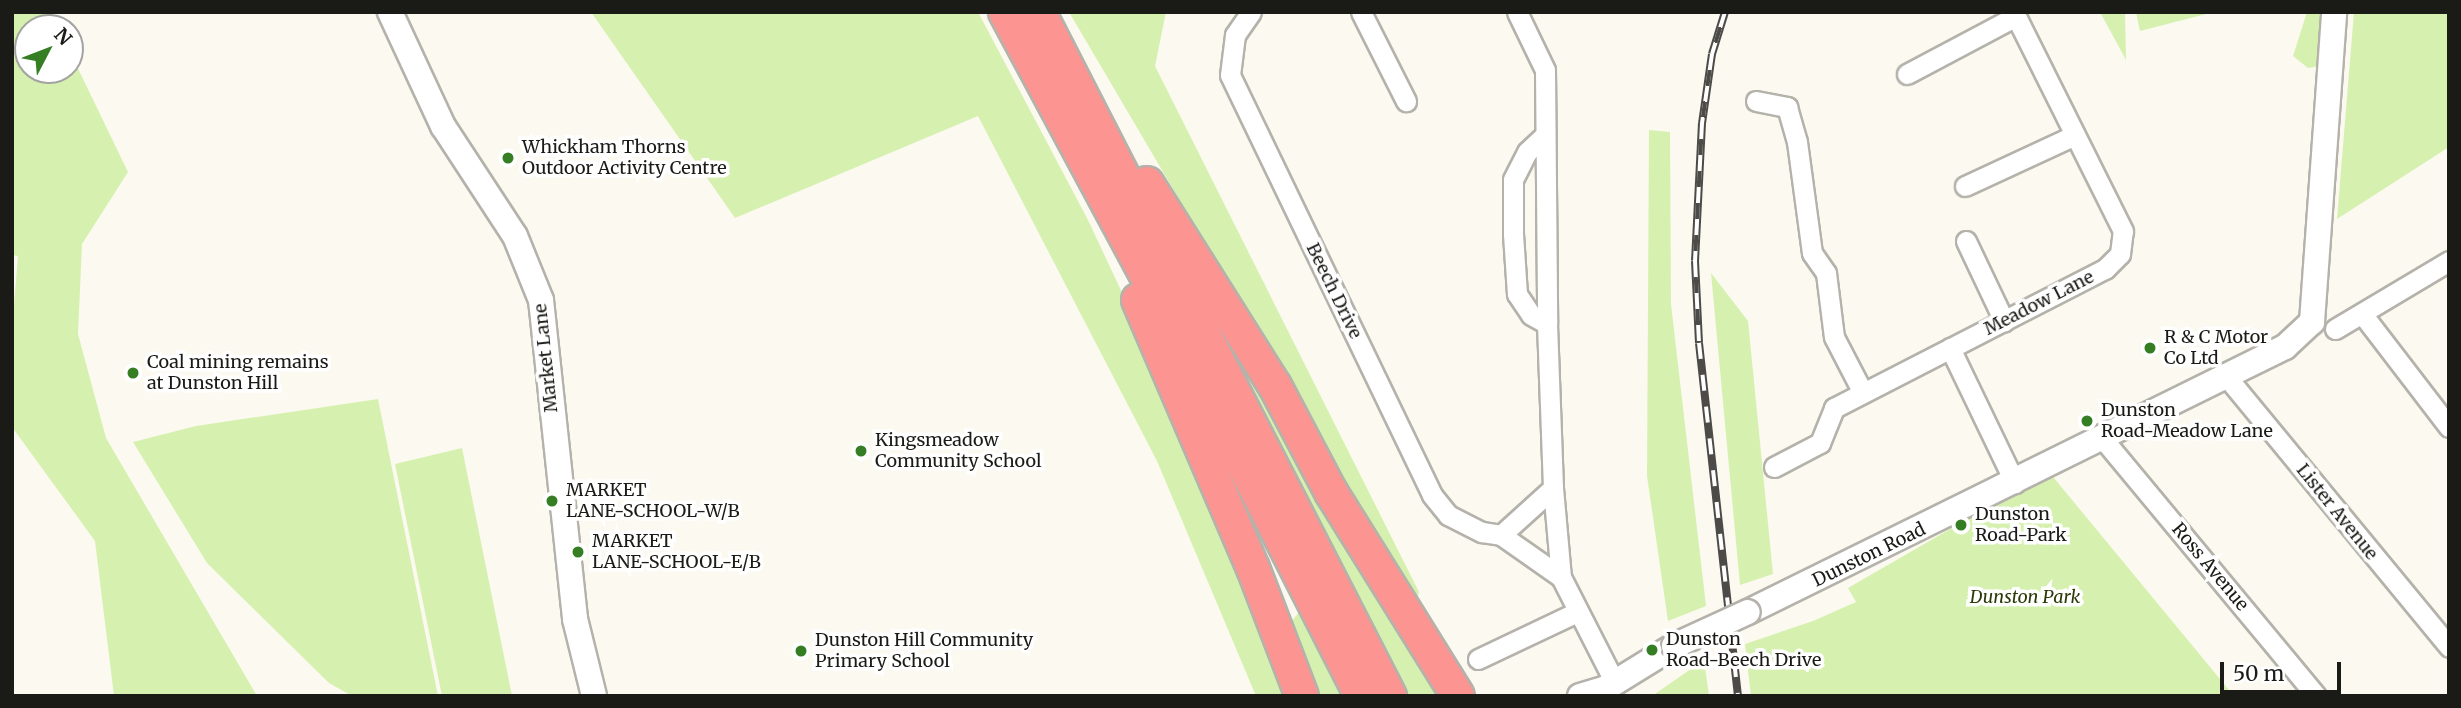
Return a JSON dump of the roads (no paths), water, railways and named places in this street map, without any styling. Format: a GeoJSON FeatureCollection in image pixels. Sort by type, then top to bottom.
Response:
{"type":"FeatureCollection","features":[{"type":"Feature","properties":{"kind":"highway"},"geometry":{"type":"LineString","coordinates":[[1005,12],[1047,60],[1204,270],[1275,386],[1331,492],[1458,696]]}},
{"type":"Feature","properties":{"kind":"highway"},"geometry":{"type":"LineString","coordinates":[[1039,12],[1047,60],[1136,295],[1253,568],[1302,696]]}},
{"type":"Feature","properties":{"kind":"highway"},"geometry":{"type":"LineString","coordinates":[[1047,60],[1159,299],[1360,696]]}},
{"type":"Feature","properties":{"kind":"highway"},"geometry":{"type":"LineString","coordinates":[[1047,60],[1390,696]]}},
{"type":"Feature","properties":{"kind":"street","name":"Market Lane"},"geometry":{"type":"LineString","coordinates":[[390,12],[443,126],[515,236],[541,300],[575,619],[594,696]]}},
{"type":"Feature","properties":{"kind":"street","name":"Beech Drive"},"geometry":{"type":"LineString","coordinates":[[1251,12],[1235,35],[1230,75],[1432,495],[1448,515],[1464,525],[1501,535],[1561,577]]}},
{"type":"Feature","properties":{"kind":"street"},"geometry":{"type":"LineString","coordinates":[[1361,12],[1406,101]]}},
{"type":"Feature","properties":{"kind":"street"},"geometry":{"type":"LineString","coordinates":[[1517,12],[1545,70],[1547,324],[1553,488],[1561,577],[1607,689]]}},
{"type":"Feature","properties":{"kind":"street","name":"Dunston Road"},"geometry":{"type":"LineString","coordinates":[[1580,696],[1607,689],[1675,646],[2015,483],[2285,347],[2312,322],[2334,12]]}},
{"type":"Feature","properties":{"kind":"street"},"geometry":{"type":"LineString","coordinates":[[1907,75],[2015,14]]}},
{"type":"Feature","properties":{"kind":"street","name":"Meadow Lane"},"geometry":{"type":"LineString","coordinates":[[1774,467],[1820,443],[1833,408],[2105,269],[2120,254],[2123,231],[2015,14]]}},
{"type":"Feature","properties":{"kind":"street"},"geometry":{"type":"LineString","coordinates":[[1756,101],[1787,107],[1797,142],[1812,253],[1826,273],[1834,337],[1863,393]]}},
{"type":"Feature","properties":{"kind":"street"},"geometry":{"type":"LineString","coordinates":[[1965,186],[2075,135]]}},
{"type":"Feature","properties":{"kind":"street"},"geometry":{"type":"LineString","coordinates":[[1544,136],[1527,152],[1513,180],[1513,234],[1517,294],[1531,315],[1547,324]]}},
{"type":"Feature","properties":{"kind":"street"},"geometry":{"type":"LineString","coordinates":[[1965,241],[2004,321]]}},
{"type":"Feature","properties":{"kind":"street"},"geometry":{"type":"LineString","coordinates":[[2335,329],[2363,315],[2449,261]]}},
{"type":"Feature","properties":{"kind":"street"},"geometry":{"type":"LineString","coordinates":[[2363,315],[2449,427]]}},
{"type":"Feature","properties":{"kind":"street"},"geometry":{"type":"LineString","coordinates":[[1950,348],[2015,483]]}},
{"type":"Feature","properties":{"kind":"street","name":"Lister Avenue"},"geometry":{"type":"LineString","coordinates":[[2226,376],[2449,647]]}},
{"type":"Feature","properties":{"kind":"street","name":"Ross Avenue"},"geometry":{"type":"LineString","coordinates":[[2103,439],[2316,696]]}},
{"type":"Feature","properties":{"kind":"street"},"geometry":{"type":"LineString","coordinates":[[1501,535],[1553,488]]}},
{"type":"Feature","properties":{"kind":"street"},"geometry":{"type":"LineString","coordinates":[[1478,659],[1577,612]]}},
{"type":"Feature","properties":{"kind":"railway"},"geometry":{"type":"LineString","coordinates":[[1725,12],[1712,54],[1702,123],[1695,261],[1699,343],[1738,696]]}},
{"type":"Feature","properties":{"kind":"place","name":"Whickham Thorns Outdoor Activity Centre"},"geometry":{"type":"Point","coordinates":[508,158]}},
{"type":"Feature","properties":{"kind":"place","name":"R & C Motor Co Ltd"},"geometry":{"type":"Point","coordinates":[2150,348]}},
{"type":"Feature","properties":{"kind":"place","name":"Coal mining remains at Dunston Hill"},"geometry":{"type":"Point","coordinates":[133,373]}},
{"type":"Feature","properties":{"kind":"place","name":"Dunston Road-Meadow Lane"},"geometry":{"type":"Point","coordinates":[2087,421]}},
{"type":"Feature","properties":{"kind":"place","name":"Kingsmeadow Community School"},"geometry":{"type":"Point","coordinates":[861,451]}},
{"type":"Feature","properties":{"kind":"place","name":"MARKET LANE-SCHOOL-W/B"},"geometry":{"type":"Point","coordinates":[552,501]}},
{"type":"Feature","properties":{"kind":"place","name":"Dunston Road-Park"},"geometry":{"type":"Point","coordinates":[1961,525]}},
{"type":"Feature","properties":{"kind":"place","name":"MARKET LANE-SCHOOL-E/B"},"geometry":{"type":"Point","coordinates":[578,552]}},
{"type":"Feature","properties":{"kind":"place","name":"Dunston Road-Beech Drive"},"geometry":{"type":"Point","coordinates":[1652,650]}},
{"type":"Feature","properties":{"kind":"place","name":"Dunston Hill Community Primary School"},"geometry":{"type":"Point","coordinates":[801,651]}},
{"type":"Feature","properties":{"kind":"park label","name":"Dunston Park"},"geometry":{"type":"Point","coordinates":[2025,597]}}]}
